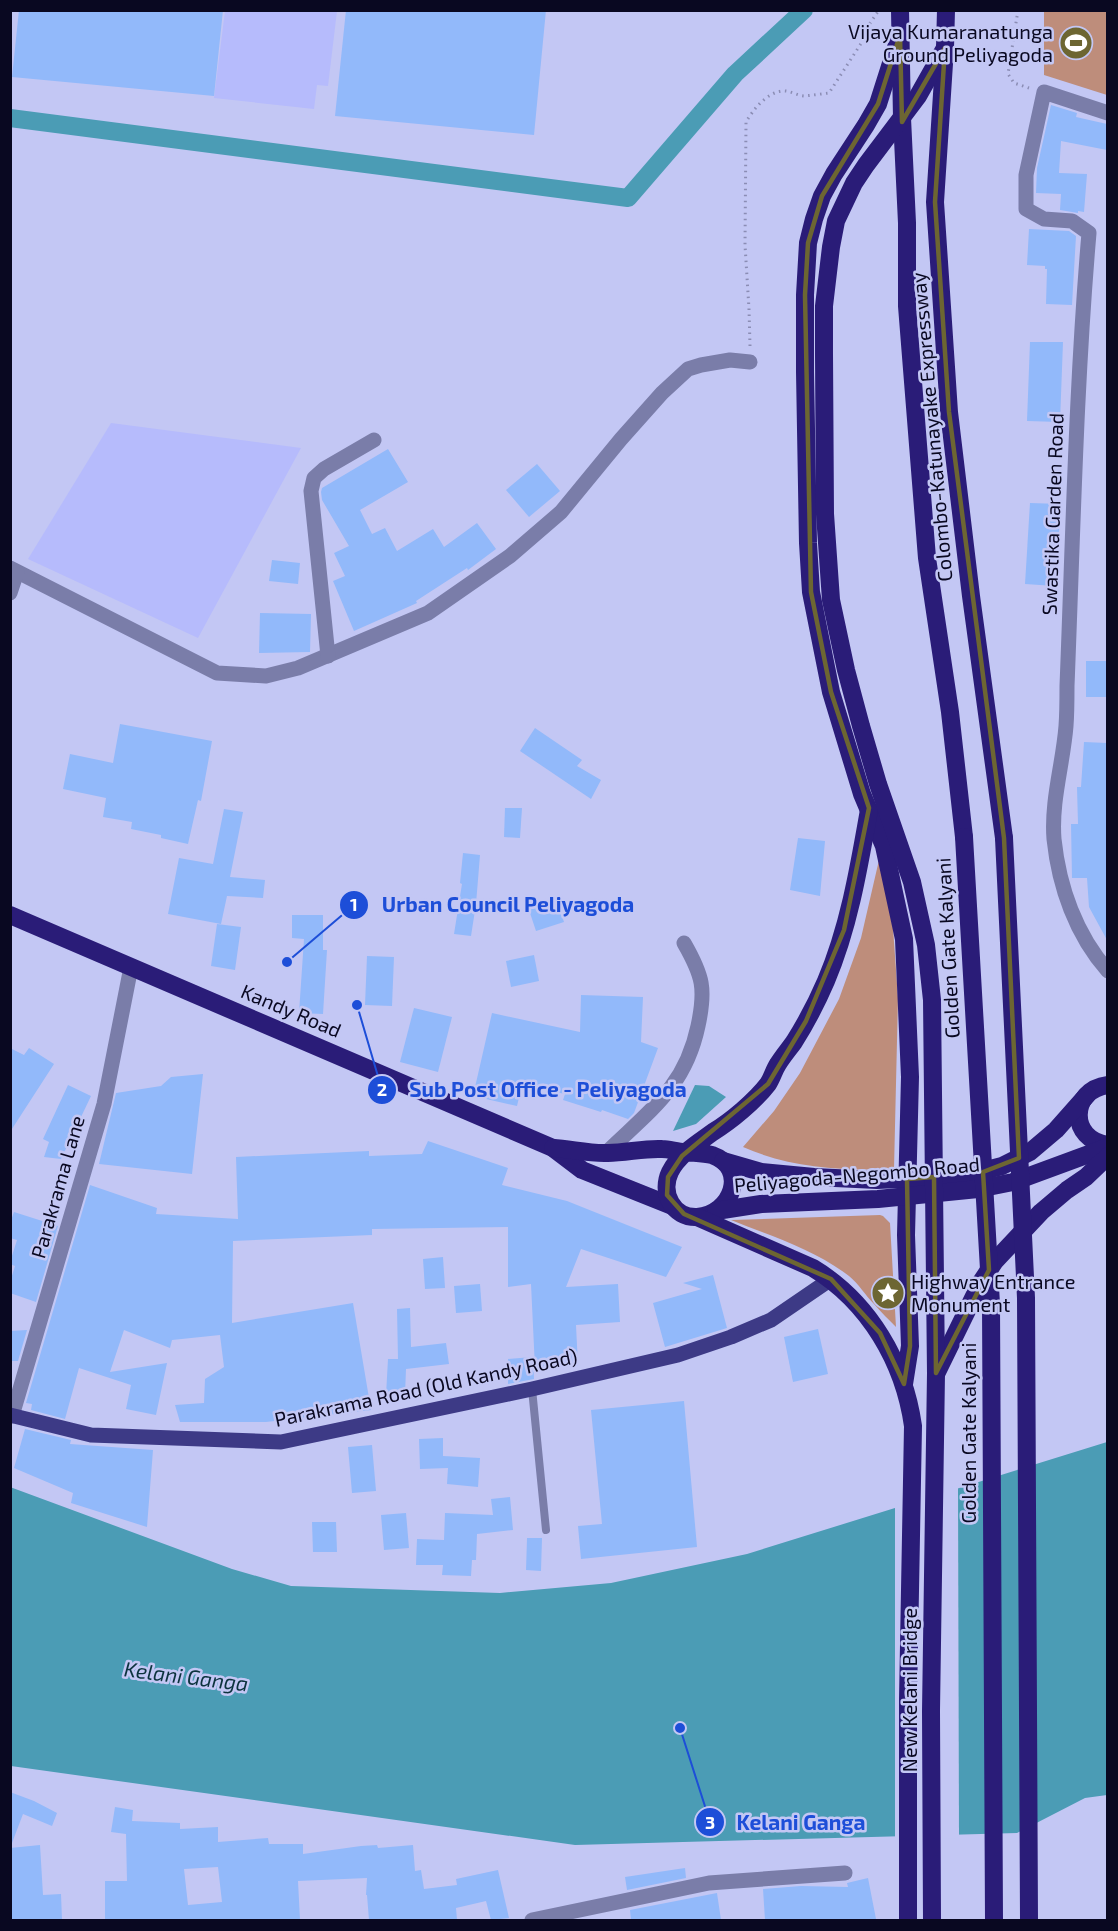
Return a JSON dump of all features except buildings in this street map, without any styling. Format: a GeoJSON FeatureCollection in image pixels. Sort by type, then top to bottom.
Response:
{"type":"FeatureCollection","features":[{"type":"Feature","properties":{"kind":"highway","name":"Colombo-Katunayake Expressway"},"geometry":{"type":"LineString","coordinates":[[900,10],[907,223],[907,306],[927,558],[950,712],[964,837]]}},
{"type":"Feature","properties":{"kind":"highway","name":"Colombo-Katunayake Expressway"},"geometry":{"type":"LineString","coordinates":[[946,10],[935,202],[949,412],[970,596],[1004,838],[1026,1298],[1029,1920]]}},
{"type":"Feature","properties":{"kind":"highway"},"geometry":{"type":"LineString","coordinates":[[900,35],[878,104],[822,195],[808,243],[805,295],[805,433],[811,592],[831,692],[862,794],[889,865],[904,939],[910,1077],[906,1235],[910,1346],[904,1384]]}},
{"type":"Feature","properties":{"kind":"highway","name":"New Kelani Bridge"},"geometry":{"type":"LineString","coordinates":[[932,1920],[931,1711],[936,1373],[932,1000],[926,945],[912,882],[874,769],[846,670],[831,600],[825,514],[824,316],[831,246],[836,221],[854,183],[918,96],[945,48]]}},
{"type":"Feature","properties":{"kind":"highway"},"geometry":{"type":"LineString","coordinates":[[869,808],[844,930],[825,983],[806,1021],[794,1043],[777,1064],[768,1084],[742,1109],[686,1152],[672,1168],[668,1177],[667,1195],[672,1206],[684,1214],[704,1214],[831,1279],[854,1300],[880,1333],[904,1384]]}},
{"type":"Feature","properties":{"kind":"highway","name":"Golden Gate Kalyani"},"geometry":{"type":"LineString","coordinates":[[964,837],[991,1304],[994,1920]]}},
{"type":"Feature","properties":{"kind":"highway","name":"Kandy Road"},"geometry":{"type":"LineString","coordinates":[[10,915],[553,1148],[582,1170],[672,1206]]}},
{"type":"Feature","properties":{"kind":"highway"},"geometry":{"type":"LineString","coordinates":[[686,1152],[711,1155],[723,1161],[761,1172],[814,1177],[877,1180],[963,1176],[1002,1166],[1030,1152],[1101,1087]]}},
{"type":"Feature","properties":{"kind":"highway"},"geometry":{"type":"LineString","coordinates":[[1101,1087],[1080,1105],[1079,1123],[1089,1138],[1107,1146]]}},
{"type":"Feature","properties":{"kind":"highway","name":"Peliyagoda-Negombo Road"},"geometry":{"type":"LineString","coordinates":[[704,1214],[761,1204],[878,1199],[993,1186],[1013,1182],[1107,1146]]}},
{"type":"Feature","properties":{"kind":"highway","name":"Kandy Road"},"geometry":{"type":"LineString","coordinates":[[553,1148],[606,1153],[662,1149],[686,1152]]}},
{"type":"Feature","properties":{"kind":"highway"},"geometry":{"type":"LineString","coordinates":[[936,1373],[981,1282],[995,1261],[1041,1212],[1086,1177],[1107,1156]]}},
{"type":"Feature","properties":{"kind":"highway"},"geometry":{"type":"LineString","coordinates":[[704,1214],[725,1203],[731,1194],[730,1168],[723,1161]]}},
{"type":"Feature","properties":{"kind":"highway","name":"New Kelani Bridge"},"geometry":{"type":"LineString","coordinates":[[904,1384],[913,1426],[908,1700],[908,1920]]}},
{"type":"Feature","properties":{"kind":"main road","name":"Parakrama Road (Old Kandy Road)"},"geometry":{"type":"LineString","coordinates":[[11,1415],[91,1435],[281,1442],[532,1389],[678,1355],[771,1320],[831,1279]]}},
{"type":"Feature","properties":{"kind":"street"},"geometry":{"type":"LineString","coordinates":[[1044,92],[1107,113]]}},
{"type":"Feature","properties":{"kind":"street","name":"Swastika Garden Road"},"geometry":{"type":"LineString","coordinates":[[1044,92],[1026,175],[1026,209],[1044,219],[1072,221],[1089,233],[1080,346],[1066,727],[1054,805],[1054,840],[1063,888],[1072,914],[1086,942],[1107,971]]}},
{"type":"Feature","properties":{"kind":"street"},"geometry":{"type":"LineString","coordinates":[[10,593],[14,570],[217,673],[266,676],[298,668],[428,613],[510,556],[561,512],[621,439],[662,393],[688,369],[730,360],[750,362]]}},
{"type":"Feature","properties":{"kind":"street"},"geometry":{"type":"LineString","coordinates":[[328,656],[311,491],[314,478],[324,469],[374,440]]}},
{"type":"Feature","properties":{"kind":"street"},"geometry":{"type":"LineString","coordinates":[[606,1153],[667,1094],[685,1068],[694,1043],[703,993],[702,981],[696,964],[684,943]]}},
{"type":"Feature","properties":{"kind":"street","name":"Parakrama Lane"},"geometry":{"type":"LineString","coordinates":[[11,1415],[104,1104],[131,967]]}},
{"type":"Feature","properties":{"kind":"street"},"geometry":{"type":"LineString","coordinates":[[532,1920],[709,1883],[845,1873]]}},
{"type":"Feature","properties":{"kind":"lane"},"geometry":{"type":"LineString","coordinates":[[532,1389],[546,1530]]}},
{"type":"Feature","properties":{"kind":"path"},"geometry":{"type":"LineString","coordinates":[[750,362],[750,309],[745,245],[746,122],[753,110],[781,91],[793,92],[802,96],[829,93],[862,42],[866,29],[879,10]]}},
{"type":"Feature","properties":{"kind":"path"},"geometry":{"type":"LineString","coordinates":[[1018,10],[1008,74],[1014,83],[1044,92]]}},
{"type":"Feature","properties":{"kind":"highlighted area"},"geometry":{"type":"Polygon","coordinates":[[[900,35],[902,122],[945,48],[935,202],[949,412],[1004,838],[1019,1158],[983,1172],[989,1270],[936,1373],[934,1177],[907,1179],[910,1346],[904,1384],[880,1333],[831,1279],[684,1214],[667,1195],[668,1177],[682,1156],[768,1084],[806,1021],[844,930],[869,808],[831,692],[811,592],[805,295],[808,243],[822,196],[878,104],[900,35]]]}},
{"type":"Feature","properties":{"kind":"shaded area"},"geometry":{"type":"Polygon","coordinates":[[[225,11],[337,11],[328,86],[317,85],[314,109],[214,98],[225,11]]]}},
{"type":"Feature","properties":{"kind":"shaded area","name":"Vijaya Kumaranatunga Ground Peliyagoda"},"geometry":{"type":"Polygon","coordinates":[[[1044,11],[1107,11],[1107,95],[1044,75],[1044,11]]]}},
{"type":"Feature","properties":{"kind":"shaded area"},"geometry":{"type":"Polygon","coordinates":[[[111,423],[301,448],[198,638],[28,559],[111,423]]]}},
{"type":"Feature","properties":{"kind":"shaded area"},"geometry":{"type":"Polygon","coordinates":[[[879,860],[893,928],[898,998],[894,1169],[817,1167],[779,1160],[743,1147],[774,1111],[800,1073],[839,999],[861,938],[879,860]]]}},
{"type":"Feature","properties":{"kind":"shaded area"},"geometry":{"type":"Polygon","coordinates":[[[880,1215],[890,1223],[896,1327],[853,1279],[836,1266],[792,1244],[731,1220],[880,1215]]]}},
{"type":"Feature","properties":{"kind":"water"},"geometry":{"type":"Polygon","coordinates":[[[695,1085],[709,1086],[726,1097],[696,1124],[673,1131],[695,1085]]]}},
{"type":"Feature","properties":{"kind":"water"},"geometry":{"type":"Polygon","coordinates":[[[1107,1442],[1107,1795],[1085,1798],[1017,1833],[575,1845],[11,1766],[10,1487],[232,1569],[291,1586],[500,1593],[611,1583],[747,1554],[1107,1442]]]}},
{"type":"Feature","properties":{"kind":"pier"},"geometry":{"type":"Polygon","coordinates":[[[958,1485],[959,1838],[895,1839],[895,1505],[958,1485]]]}},
{"type":"Feature","properties":{"kind":"waterway"},"geometry":{"type":"LineString","coordinates":[[10,118],[628,198],[735,74],[804,10]]}},
{"type":"Feature","properties":{"kind":"place","name":"Vijaya Kumaranatunga Ground Peliyagoda"},"geometry":{"type":"Point","coordinates":[1076,43]}},
{"type":"Feature","properties":{"kind":"place","name":"Urban Council Peliyagoda"},"geometry":{"type":"Point","coordinates":[287,962]}},
{"type":"Feature","properties":{"kind":"place","name":"Sub Post Office - Peliyagoda"},"geometry":{"type":"Point","coordinates":[357,1005]}},
{"type":"Feature","properties":{"kind":"place","name":"Highway Entrance Monument"},"geometry":{"type":"Point","coordinates":[888,1293]}},
{"type":"Feature","properties":{"kind":"place","name":"Kelani Ganga"},"geometry":{"type":"Point","coordinates":[680,1728]}}]}
